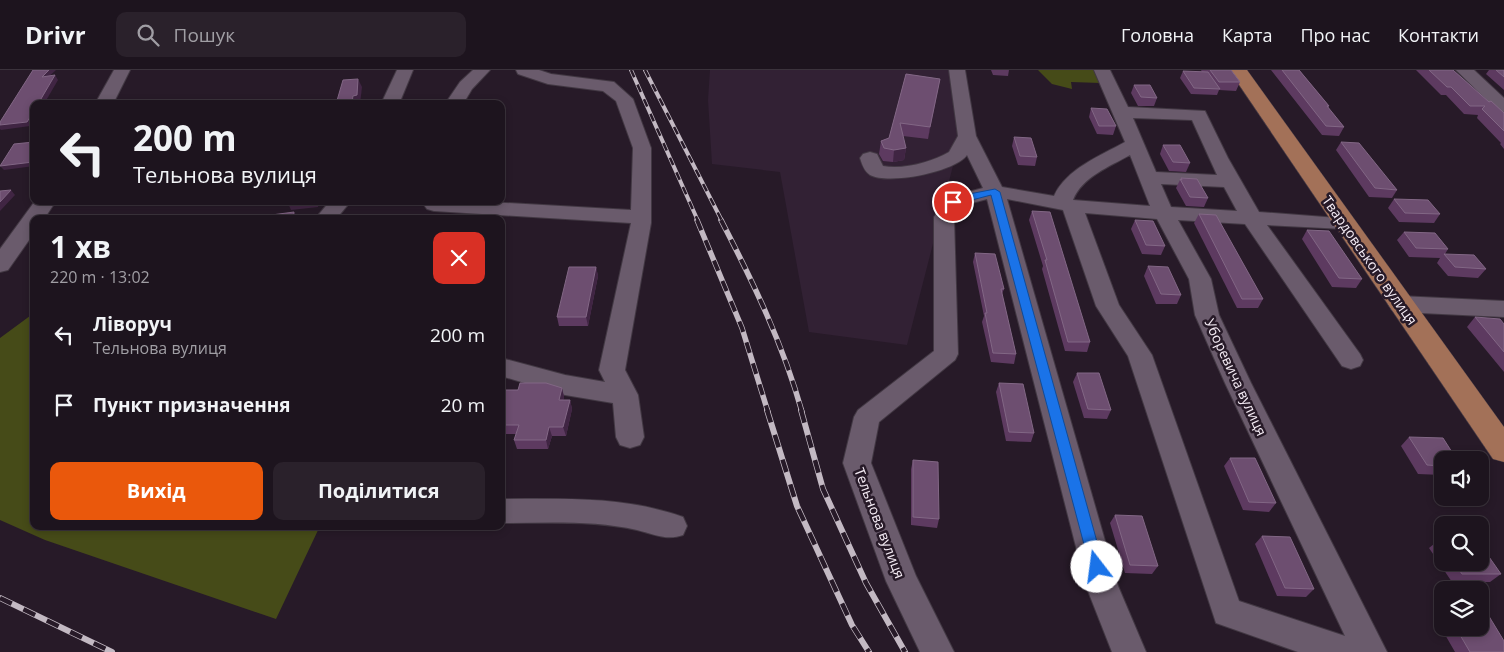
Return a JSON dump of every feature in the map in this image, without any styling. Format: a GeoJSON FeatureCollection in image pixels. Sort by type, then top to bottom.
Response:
{"type":"FeatureCollection","features":[{"type":"Feature","properties":{"kind":"main road","name":"Твардовського вулиця"},"geometry":{"type":"LineString","coordinates":[[1238,70],[1504,450]]}},
{"type":"Feature","properties":{"kind":"street"},"geometry":{"type":"LineString","coordinates":[[106,100],[122,70]]}},
{"type":"Feature","properties":{"kind":"street"},"geometry":{"type":"LineString","coordinates":[[392,100],[405,70]]}},
{"type":"Feature","properties":{"kind":"street"},"geometry":{"type":"LineString","coordinates":[[457,100],[466,86],[482,70]]}},
{"type":"Feature","properties":{"kind":"street"},"geometry":{"type":"LineString","coordinates":[[524,70],[548,79],[608,86],[624,99],[642,148],[641,218],[612,370],[625,394],[630,437]]}},
{"type":"Feature","properties":{"kind":"street"},"geometry":{"type":"LineString","coordinates":[[956,70],[967,136],[995,192],[1102,586],[1129,652]]}},
{"type":"Feature","properties":{"kind":"street","name":"Уборевича вулиця"},"geometry":{"type":"LineString","coordinates":[[1102,70],[1136,143],[1163,212],[1200,278],[1207,315],[1238,383],[1370,652]]}},
{"type":"Feature","properties":{"kind":"street"},"geometry":{"type":"LineString","coordinates":[[1464,70],[1504,106]]}},
{"type":"Feature","properties":{"kind":"street"},"geometry":{"type":"LineString","coordinates":[[1122,112],[1199,115],[1218,158],[1251,217],[1351,360]]}},
{"type":"Feature","properties":{"kind":"street"},"geometry":{"type":"LineString","coordinates":[[870,158],[872,166],[879,172],[900,172],[940,165],[955,156],[967,136]]}},
{"type":"Feature","properties":{"kind":"street"},"geometry":{"type":"LineString","coordinates":[[1136,143],[1077,178],[1068,187],[1067,205],[1108,306],[1140,355],[1227,612],[1344,652]]}},
{"type":"Feature","properties":{"kind":"street"},"geometry":{"type":"LineString","coordinates":[[1150,178],[1231,181]]}},
{"type":"Feature","properties":{"kind":"street"},"geometry":{"type":"LineString","coordinates":[[995,192],[1018,194],[1067,205],[1121,211],[1344,222]]}},
{"type":"Feature","properties":{"kind":"street","name":"Тельнова вулиця"},"geometry":{"type":"LineString","coordinates":[[937,652],[902,581],[857,463],[867,417],[946,354],[944,217],[953,202],[967,197],[995,192]]}},
{"type":"Feature","properties":{"kind":"street"},"geometry":{"type":"LineString","coordinates":[[329,215],[337,205]]}},
{"type":"Feature","properties":{"kind":"street"},"geometry":{"type":"LineString","coordinates":[[433,208],[515,209],[573,215],[641,218]]}},
{"type":"Feature","properties":{"kind":"street"},"geometry":{"type":"LineString","coordinates":[[0,265],[30,223]]}},
{"type":"Feature","properties":{"kind":"street"},"geometry":{"type":"LineString","coordinates":[[1400,304],[1504,309]]}},
{"type":"Feature","properties":{"kind":"street"},"geometry":{"type":"LineString","coordinates":[[505,368],[565,385],[625,394]]}},
{"type":"Feature","properties":{"kind":"street"},"geometry":{"type":"LineString","coordinates":[[505,511],[596,511],[625,515],[672,526]]}},
{"type":"Feature","properties":{"kind":"shaded area"},"geometry":{"type":"Polygon","coordinates":[[[710,70],[952,70],[965,119],[907,345],[809,332],[780,172],[712,164],[708,100],[710,70]]]}},
{"type":"Feature","properties":{"kind":"green space"},"geometry":{"type":"Polygon","coordinates":[[[1038,70],[1096,70],[1101,83],[1071,82],[1072,89],[1052,84],[1038,70]]]}},
{"type":"Feature","properties":{"kind":"green space"},"geometry":{"type":"Polygon","coordinates":[[[30,316],[30,530],[318,530],[276,619],[45,540],[0,520],[0,338],[30,316]]]}},
{"type":"Feature","properties":{"kind":"building"},"geometry":{"type":"Polygon","coordinates":[[[33,70],[49,70],[42,77],[55,75],[40,100],[30,100],[30,117],[27,122],[0,125],[0,122],[33,70]]]}},
{"type":"Feature","properties":{"kind":"building"},"geometry":{"type":"Polygon","coordinates":[[[1210,70],[1231,70],[1240,82],[1219,82],[1210,70]]]}},
{"type":"Feature","properties":{"kind":"building"},"geometry":{"type":"Polygon","coordinates":[[[1282,70],[1299,70],[1344,127],[1326,126],[1282,70]]]}},
{"type":"Feature","properties":{"kind":"building"},"geometry":{"type":"Polygon","coordinates":[[[1429,70],[1453,70],[1504,113],[1504,131],[1482,109],[1485,106],[1470,106],[1451,87],[1447,87],[1429,70]]]}},
{"type":"Feature","properties":{"kind":"building"},"geometry":{"type":"Polygon","coordinates":[[[1496,70],[1504,70],[1504,77],[1496,70]]]}},
{"type":"Feature","properties":{"kind":"building"},"geometry":{"type":"Polygon","coordinates":[[[1183,71],[1208,72],[1220,89],[1194,88],[1183,71]]]}},
{"type":"Feature","properties":{"kind":"building"},"geometry":{"type":"Polygon","coordinates":[[[906,74],[940,79],[930,127],[900,123],[906,148],[894,150],[884,148],[881,141],[889,138],[906,74]]]}},
{"type":"Feature","properties":{"kind":"building"},"geometry":{"type":"Polygon","coordinates":[[[358,79],[357,95],[353,96],[352,100],[337,100],[343,80],[358,79]]]}},
{"type":"Feature","properties":{"kind":"building"},"geometry":{"type":"Polygon","coordinates":[[[1134,85],[1150,85],[1157,98],[1141,97],[1134,85]]]}},
{"type":"Feature","properties":{"kind":"building"},"geometry":{"type":"Polygon","coordinates":[[[1091,108],[1107,109],[1116,126],[1099,126],[1091,108]]]}},
{"type":"Feature","properties":{"kind":"building"},"geometry":{"type":"Polygon","coordinates":[[[1014,137],[1031,138],[1037,157],[1020,156],[1014,137]]]}},
{"type":"Feature","properties":{"kind":"building"},"geometry":{"type":"Polygon","coordinates":[[[30,142],[30,162],[0,166],[14,144],[30,142]]]}},
{"type":"Feature","properties":{"kind":"building"},"geometry":{"type":"Polygon","coordinates":[[[1341,142],[1359,143],[1397,190],[1375,188],[1341,142]]]}},
{"type":"Feature","properties":{"kind":"building"},"geometry":{"type":"Polygon","coordinates":[[[1163,145],[1180,145],[1190,163],[1173,162],[1163,145]]]}},
{"type":"Feature","properties":{"kind":"building"},"geometry":{"type":"Polygon","coordinates":[[[1181,178],[1197,179],[1208,198],[1190,197],[1181,178]]]}},
{"type":"Feature","properties":{"kind":"building"},"geometry":{"type":"Polygon","coordinates":[[[11,190],[0,202],[0,191],[11,190]]]}},
{"type":"Feature","properties":{"kind":"building"},"geometry":{"type":"Polygon","coordinates":[[[1394,199],[1428,200],[1440,214],[1405,213],[1394,199]]]}},
{"type":"Feature","properties":{"kind":"building"},"geometry":{"type":"Polygon","coordinates":[[[1032,211],[1050,212],[1090,342],[1068,342],[1032,211]]]}},
{"type":"Feature","properties":{"kind":"building"},"geometry":{"type":"Polygon","coordinates":[[[294,212],[294,215],[272,215],[294,212]]]}},
{"type":"Feature","properties":{"kind":"building"},"geometry":{"type":"Polygon","coordinates":[[[1199,214],[1216,215],[1263,299],[1242,299],[1199,214]]]}},
{"type":"Feature","properties":{"kind":"building"},"geometry":{"type":"Polygon","coordinates":[[[1135,220],[1153,221],[1165,246],[1146,245],[1135,220]]]}},
{"type":"Feature","properties":{"kind":"building"},"geometry":{"type":"Polygon","coordinates":[[[1307,230],[1329,231],[1362,279],[1339,278],[1307,230]]]}},
{"type":"Feature","properties":{"kind":"building"},"geometry":{"type":"Polygon","coordinates":[[[1404,232],[1435,233],[1448,249],[1416,248],[1404,232]]]}},
{"type":"Feature","properties":{"kind":"building"},"geometry":{"type":"Polygon","coordinates":[[[975,253],[995,254],[1004,289],[1001,289],[1016,354],[993,353],[975,253]]]}},
{"type":"Feature","properties":{"kind":"building"},"geometry":{"type":"Polygon","coordinates":[[[1444,254],[1474,255],[1486,269],[1455,267],[1444,254]]]}},
{"type":"Feature","properties":{"kind":"building"},"geometry":{"type":"Polygon","coordinates":[[[1148,266],[1168,267],[1181,295],[1161,294],[1148,266]]]}},
{"type":"Feature","properties":{"kind":"building"},"geometry":{"type":"Polygon","coordinates":[[[569,267],[596,267],[586,317],[557,317],[569,267]]]}},
{"type":"Feature","properties":{"kind":"building"},"geometry":{"type":"Polygon","coordinates":[[[1475,317],[1500,319],[1504,324],[1504,352],[1475,317]]]}},
{"type":"Feature","properties":{"kind":"building"},"geometry":{"type":"Polygon","coordinates":[[[1077,373],[1099,373],[1111,410],[1088,409],[1077,373]]]}},
{"type":"Feature","properties":{"kind":"building"},"geometry":{"type":"Polygon","coordinates":[[[520,383],[546,383],[562,388],[559,400],[570,400],[563,427],[549,427],[546,440],[514,440],[519,425],[505,425],[505,390],[518,390],[520,383]]]}},
{"type":"Feature","properties":{"kind":"building"},"geometry":{"type":"Polygon","coordinates":[[[999,383],[1023,384],[1034,433],[1009,432],[999,383]]]}},
{"type":"Feature","properties":{"kind":"building"},"geometry":{"type":"Polygon","coordinates":[[[1409,437],[1443,438],[1451,451],[1434,451],[1434,465],[1427,465],[1409,437]]]}},
{"type":"Feature","properties":{"kind":"building"},"geometry":{"type":"Polygon","coordinates":[[[1230,458],[1255,458],[1276,503],[1249,502],[1230,458]]]}},
{"type":"Feature","properties":{"kind":"building"},"geometry":{"type":"Polygon","coordinates":[[[913,460],[938,462],[939,519],[913,517],[913,460]]]}},
{"type":"Feature","properties":{"kind":"building"},"geometry":{"type":"Polygon","coordinates":[[[1115,515],[1142,516],[1158,566],[1130,565],[1115,515]]]}},
{"type":"Feature","properties":{"kind":"building"},"geometry":{"type":"Polygon","coordinates":[[[1262,536],[1290,537],[1314,589],[1285,588],[1262,536]]]}},
{"type":"Feature","properties":{"kind":"building"},"geometry":{"type":"Polygon","coordinates":[[[1489,557],[1501,574],[1462,574],[1460,571],[1489,571],[1489,557]]]}},
{"type":"Feature","properties":{"kind":"building"},"geometry":{"type":"Polygon","coordinates":[[[1489,616],[1504,641],[1504,652],[1470,652],[1461,636],[1489,636],[1489,616]]]}},
{"type":"Feature","properties":{"kind":"railway"},"geometry":{"type":"LineString","coordinates":[[631,70],[698,221]]}},
{"type":"Feature","properties":{"kind":"railway"},"geometry":{"type":"LineString","coordinates":[[645,70],[722,221]]}},
{"type":"Feature","properties":{"kind":"railway"},"geometry":{"type":"LineString","coordinates":[[697,220],[742,328],[768,412]]}},
{"type":"Feature","properties":{"kind":"railway"},"geometry":{"type":"LineString","coordinates":[[721,220],[766,314],[786,362],[802,412]]}},
{"type":"Feature","properties":{"kind":"railway"},"geometry":{"type":"LineString","coordinates":[[767,410],[797,506],[852,625],[869,652]]}},
{"type":"Feature","properties":{"kind":"railway"},"geometry":{"type":"LineString","coordinates":[[801,410],[823,489],[866,583],[905,652]]}},
{"type":"Feature","properties":{"kind":"railway"},"geometry":{"type":"LineString","coordinates":[[0,598],[112,652]]}},
{"type":"Feature","properties":{"kind":"route"},"geometry":{"type":"LineString","coordinates":[[953,202],[967,197],[995,192],[1097,567]]}}]}
